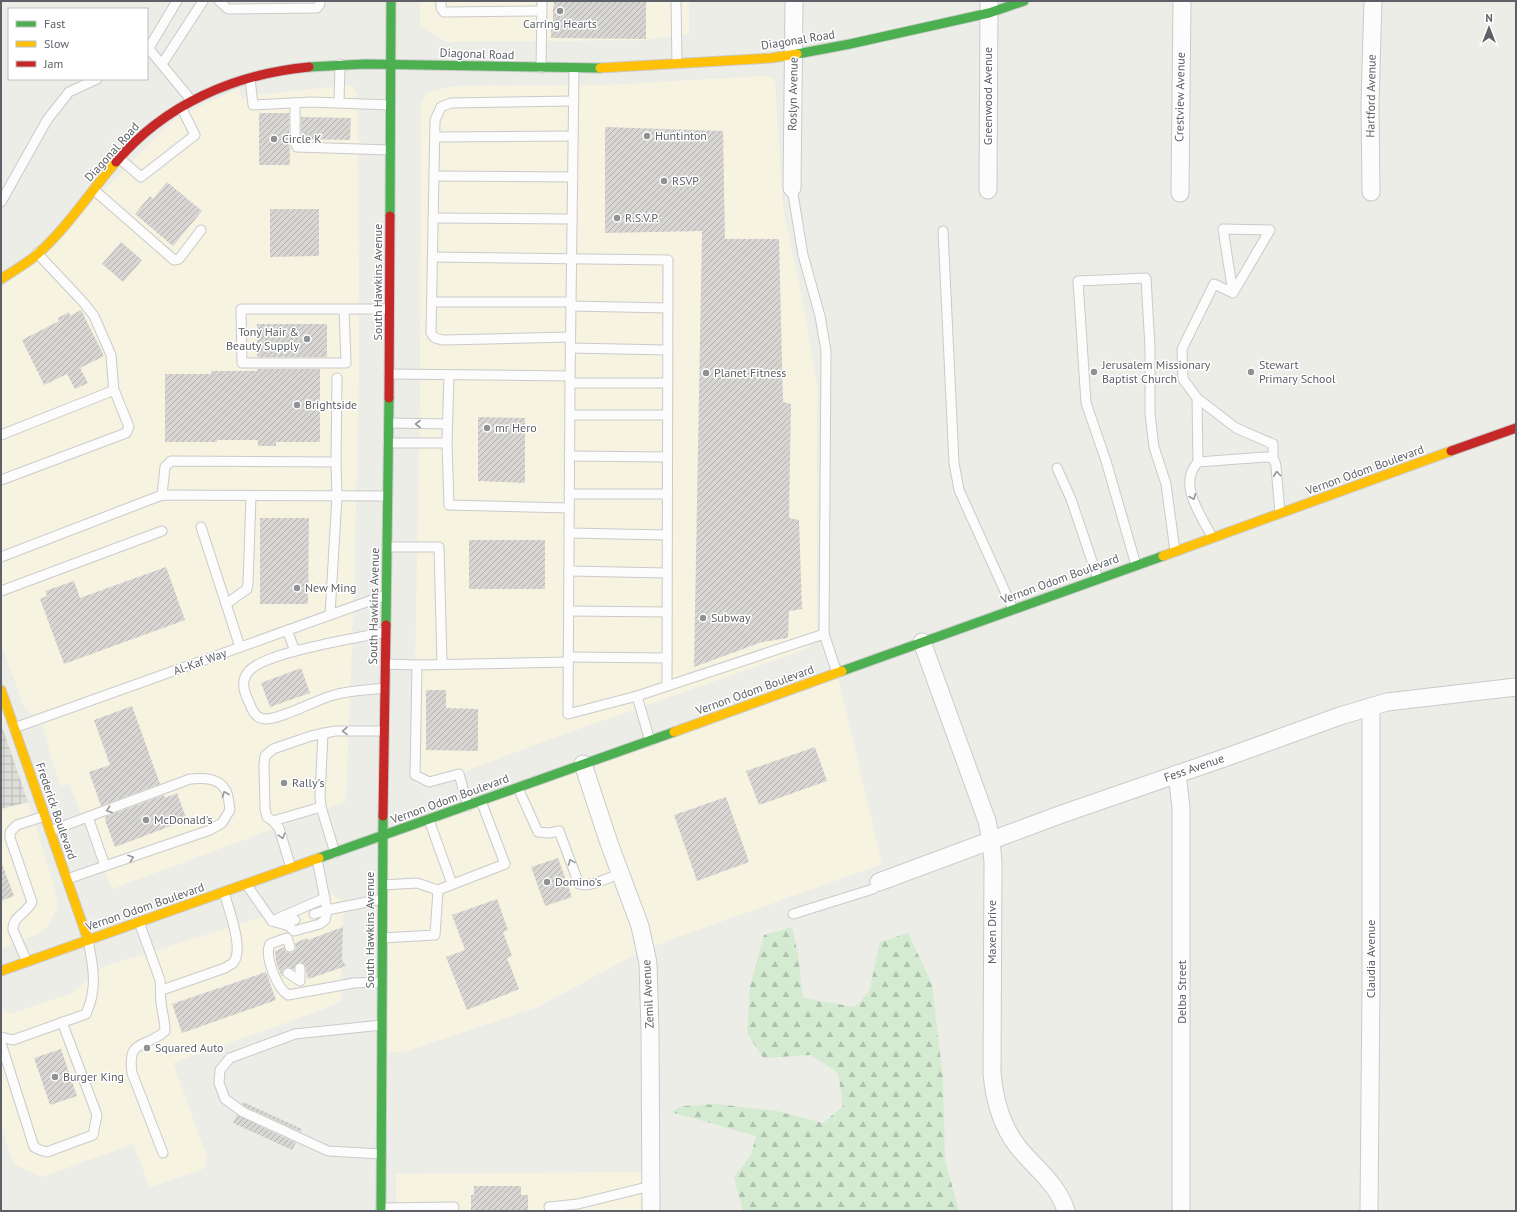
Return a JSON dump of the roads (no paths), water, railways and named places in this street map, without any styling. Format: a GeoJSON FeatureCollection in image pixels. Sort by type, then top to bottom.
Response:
{"type":"FeatureCollection","features":[{"type":"Feature","properties":{"kind":"street","name":"South Hawkins Avenue"},"geometry":{"type":"LineString","coordinates":[[381,1210],[382,885],[390,309],[390,1]]}},
{"type":"Feature","properties":{"kind":"street","name":"Roslyn Avenue"},"geometry":{"type":"LineString","coordinates":[[792,188],[794,1]]}},
{"type":"Feature","properties":{"kind":"street","name":"Diagonal Road"},"geometry":{"type":"LineString","coordinates":[[1,279],[24,265],[44,248],[94,190],[119,158],[142,133],[191,100],[216,88],[250,77],[276,71],[340,64],[606,68],[793,55],[850,44],[989,7],[1024,1]]}},
{"type":"Feature","properties":{"kind":"street","name":"Crestview Avenue"},"geometry":{"type":"LineString","coordinates":[[1180,193],[1182,1]]}},
{"type":"Feature","properties":{"kind":"street","name":"Hartford Avenue"},"geometry":{"type":"LineString","coordinates":[[1371,192],[1370,103],[1373,1]]}},
{"type":"Feature","properties":{"kind":"street","name":"Greenwood Avenue"},"geometry":{"type":"LineString","coordinates":[[988,190],[989,7]]}},
{"type":"Feature","properties":{"kind":"street","name":"Vernon Odom Boulevard"},"geometry":{"type":"LineString","coordinates":[[1,971],[650,741],[1516,428]]}},
{"type":"Feature","properties":{"kind":"street","name":"Maxen Drive"},"geometry":{"type":"LineString","coordinates":[[922,642],[987,822],[991,840],[993,863],[992,1072],[994,1090],[999,1111],[1006,1128],[1018,1147],[1058,1192],[1066,1211]]}},
{"type":"Feature","properties":{"kind":"street","name":"Fess Avenue"},"geometry":{"type":"LineString","coordinates":[[879,882],[991,840],[1340,716],[1387,702],[1516,687]]}},
{"type":"Feature","properties":{"kind":"street","name":"Frederick Boulevard"},"geometry":{"type":"LineString","coordinates":[[1,690],[88,940]]}},
{"type":"Feature","properties":{"kind":"street","name":"Claudia Avenue"},"geometry":{"type":"LineString","coordinates":[[1369,1211],[1371,993],[1370,707]]}},
{"type":"Feature","properties":{"kind":"street","name":"Zemil Avenue"},"geometry":{"type":"LineString","coordinates":[[583,764],[609,843],[640,926],[648,963],[651,1211]]}},
{"type":"Feature","properties":{"kind":"street","name":"Delba Street"},"geometry":{"type":"LineString","coordinates":[[1177,774],[1181,807],[1181,1211]]}},
{"type":"Feature","properties":{"kind":"lane"},"geometry":{"type":"LineString","coordinates":[[177,1],[148,50],[162,64],[191,100]]}},
{"type":"Feature","properties":{"kind":"lane"},"geometry":{"type":"LineString","coordinates":[[162,64],[203,1]]}},
{"type":"Feature","properties":{"kind":"lane"},"geometry":{"type":"LineString","coordinates":[[219,1],[228,9],[317,8],[320,1]]}},
{"type":"Feature","properties":{"kind":"lane"},"geometry":{"type":"LineString","coordinates":[[441,1],[441,8],[444,12],[542,11]]}},
{"type":"Feature","properties":{"kind":"lane"},"geometry":{"type":"LineString","coordinates":[[541,68],[542,1]]}},
{"type":"Feature","properties":{"kind":"lane"},"geometry":{"type":"LineString","coordinates":[[676,1],[677,64]]}},
{"type":"Feature","properties":{"kind":"lane"},"geometry":{"type":"LineString","coordinates":[[339,103],[340,64]]}},
{"type":"Feature","properties":{"kind":"lane"},"geometry":{"type":"LineString","coordinates":[[574,68],[570,337],[568,714],[637,696],[824,634]]}},
{"type":"Feature","properties":{"kind":"lane"},"geometry":{"type":"LineString","coordinates":[[250,77],[253,106],[295,103],[339,103],[390,106]]}},
{"type":"Feature","properties":{"kind":"lane"},"geometry":{"type":"LineString","coordinates":[[1,202],[51,114],[69,92],[95,80]]}},
{"type":"Feature","properties":{"kind":"lane"},"geometry":{"type":"LineString","coordinates":[[570,337],[438,339],[433,337],[431,333],[435,120],[441,107],[452,103],[574,101]]}},
{"type":"Feature","properties":{"kind":"lane"},"geometry":{"type":"LineString","coordinates":[[295,103],[295,141],[297,147],[390,150]]}},
{"type":"Feature","properties":{"kind":"lane"},"geometry":{"type":"LineString","coordinates":[[119,158],[141,177],[195,135],[180,107]]}},
{"type":"Feature","properties":{"kind":"lane"},"geometry":{"type":"LineString","coordinates":[[435,137],[573,136]]}},
{"type":"Feature","properties":{"kind":"lane"},"geometry":{"type":"LineString","coordinates":[[434,176],[573,177]]}},
{"type":"Feature","properties":{"kind":"lane"},"geometry":{"type":"LineString","coordinates":[[792,188],[803,255],[820,316],[826,351],[824,634],[836,673]]}},
{"type":"Feature","properties":{"kind":"lane"},"geometry":{"type":"LineString","coordinates":[[94,190],[174,260],[179,260],[200,230]]}},
{"type":"Feature","properties":{"kind":"lane"},"geometry":{"type":"LineString","coordinates":[[433,218],[572,219]]}},
{"type":"Feature","properties":{"kind":"lane"},"geometry":{"type":"LineString","coordinates":[[1223,229],[1270,230],[1244,274],[1233,293],[1223,229]]}},
{"type":"Feature","properties":{"kind":"lane"},"geometry":{"type":"LineString","coordinates":[[943,230],[954,463],[959,490],[1013,609]]}},
{"type":"Feature","properties":{"kind":"lane"},"geometry":{"type":"LineString","coordinates":[[1,480],[126,433],[129,427],[114,392],[111,355],[94,316],[84,303],[37,253]]}},
{"type":"Feature","properties":{"kind":"lane"},"geometry":{"type":"LineString","coordinates":[[433,258],[668,260],[667,686]]}},
{"type":"Feature","properties":{"kind":"lane"},"geometry":{"type":"LineString","coordinates":[[1136,565],[1106,461],[1086,403],[1078,282],[1146,278],[1150,348],[1150,414],[1154,447],[1166,484],[1175,551]]}},
{"type":"Feature","properties":{"kind":"lane"},"geometry":{"type":"LineString","coordinates":[[1233,293],[1214,284],[1182,349],[1183,379],[1198,398],[1236,428],[1273,444],[1273,458],[1276,467],[1280,513]]}},
{"type":"Feature","properties":{"kind":"lane"},"geometry":{"type":"LineString","coordinates":[[432,302],[571,304],[668,308]]}},
{"type":"Feature","properties":{"kind":"lane"},"geometry":{"type":"LineString","coordinates":[[344,309],[346,363],[242,363],[241,309],[344,309],[390,309]]}},
{"type":"Feature","properties":{"kind":"lane"},"geometry":{"type":"LineString","coordinates":[[570,348],[668,350]]}},
{"type":"Feature","properties":{"kind":"lane"},"geometry":{"type":"LineString","coordinates":[[389,374],[667,383]]}},
{"type":"Feature","properties":{"kind":"lane"},"geometry":{"type":"LineString","coordinates":[[449,375],[446,443],[449,505],[569,508]]}},
{"type":"Feature","properties":{"kind":"lane"},"geometry":{"type":"LineString","coordinates":[[330,615],[337,496],[337,378]]}},
{"type":"Feature","properties":{"kind":"lane"},"geometry":{"type":"LineString","coordinates":[[1,435],[114,392]]}},
{"type":"Feature","properties":{"kind":"lane"},"geometry":{"type":"LineString","coordinates":[[1198,398],[1198,462],[1191,472],[1189,480],[1190,493],[1212,537]]}},
{"type":"Feature","properties":{"kind":"lane"},"geometry":{"type":"LineString","coordinates":[[570,415],[667,415]]}},
{"type":"Feature","properties":{"kind":"lane"},"geometry":{"type":"LineString","coordinates":[[388,423],[447,424]]}},
{"type":"Feature","properties":{"kind":"lane"},"geometry":{"type":"LineString","coordinates":[[388,443],[446,443]]}},
{"type":"Feature","properties":{"kind":"lane"},"geometry":{"type":"LineString","coordinates":[[569,456],[667,457]]}},
{"type":"Feature","properties":{"kind":"lane"},"geometry":{"type":"LineString","coordinates":[[1198,462],[1265,457],[1273,458]]}},
{"type":"Feature","properties":{"kind":"lane"},"geometry":{"type":"LineString","coordinates":[[162,495],[165,468],[171,462],[336,462]]}},
{"type":"Feature","properties":{"kind":"lane"},"geometry":{"type":"LineString","coordinates":[[1057,468],[1071,499],[1098,579]]}},
{"type":"Feature","properties":{"kind":"lane"},"geometry":{"type":"LineString","coordinates":[[569,494],[667,494]]}},
{"type":"Feature","properties":{"kind":"lane"},"geometry":{"type":"LineString","coordinates":[[1,557],[162,495],[387,496]]}},
{"type":"Feature","properties":{"kind":"lane"},"geometry":{"type":"LineString","coordinates":[[226,604],[247,589],[251,496]]}},
{"type":"Feature","properties":{"kind":"lane"},"geometry":{"type":"LineString","coordinates":[[202,527],[240,648]]}},
{"type":"Feature","properties":{"kind":"lane"},"geometry":{"type":"LineString","coordinates":[[1,591],[162,531]]}},
{"type":"Feature","properties":{"kind":"lane"},"geometry":{"type":"LineString","coordinates":[[569,533],[667,535]]}},
{"type":"Feature","properties":{"kind":"lane"},"geometry":{"type":"LineString","coordinates":[[387,547],[439,547],[442,664]]}},
{"type":"Feature","properties":{"kind":"lane"},"geometry":{"type":"LineString","coordinates":[[569,571],[667,573]]}},
{"type":"Feature","properties":{"kind":"lane","name":"Al-Kaf Way"},"geometry":{"type":"LineString","coordinates":[[14,728],[386,595]]}},
{"type":"Feature","properties":{"kind":"lane"},"geometry":{"type":"LineString","coordinates":[[569,611],[667,612]]}},
{"type":"Feature","properties":{"kind":"lane"},"geometry":{"type":"LineString","coordinates":[[287,630],[295,651]]}},
{"type":"Feature","properties":{"kind":"lane"},"geometry":{"type":"LineString","coordinates":[[385,688],[346,692],[333,695],[277,717],[263,719],[254,714],[244,692],[243,682],[248,672],[259,663],[295,651],[386,632]]}},
{"type":"Feature","properties":{"kind":"lane"},"geometry":{"type":"LineString","coordinates":[[385,664],[417,665],[568,659],[667,658]]}},
{"type":"Feature","properties":{"kind":"lane"},"geometry":{"type":"LineString","coordinates":[[417,665],[415,775],[429,782],[459,774],[468,806]]}},
{"type":"Feature","properties":{"kind":"lane"},"geometry":{"type":"LineString","coordinates":[[637,696],[650,741]]}},
{"type":"Feature","properties":{"kind":"lane"},"geometry":{"type":"LineString","coordinates":[[291,868],[279,828],[274,821],[267,817],[265,809],[265,756],[273,749],[323,733],[335,731],[384,731]]}},
{"type":"Feature","properties":{"kind":"lane"},"geometry":{"type":"LineString","coordinates":[[323,733],[320,797],[321,807],[335,853]]}},
{"type":"Feature","properties":{"kind":"lane"},"geometry":{"type":"LineString","coordinates":[[50,832],[190,779],[204,778],[217,781],[226,792],[230,810],[222,823],[210,830],[67,879]]}},
{"type":"Feature","properties":{"kind":"lane"},"geometry":{"type":"LineString","coordinates":[[518,788],[538,832],[549,833],[559,831],[579,884],[590,885],[621,873]]}},
{"type":"Feature","properties":{"kind":"lane"},"geometry":{"type":"LineString","coordinates":[[382,885],[417,883],[438,890],[505,864],[482,801]]}},
{"type":"Feature","properties":{"kind":"lane"},"geometry":{"type":"LineString","coordinates":[[274,821],[321,807]]}},
{"type":"Feature","properties":{"kind":"lane"},"geometry":{"type":"LineString","coordinates":[[27,962],[12,925],[15,920],[30,907],[32,902],[10,838],[10,832],[17,825],[45,816]]}},
{"type":"Feature","properties":{"kind":"lane"},"geometry":{"type":"LineString","coordinates":[[88,817],[105,866]]}},
{"type":"Feature","properties":{"kind":"lane"},"geometry":{"type":"LineString","coordinates":[[429,820],[452,884]]}},
{"type":"Feature","properties":{"kind":"lane"},"geometry":{"type":"LineString","coordinates":[[246,884],[294,931],[320,924],[325,920],[327,912],[317,859]]}},
{"type":"Feature","properties":{"kind":"lane"},"geometry":{"type":"LineString","coordinates":[[793,914],[873,889],[879,882]]}},
{"type":"Feature","properties":{"kind":"lane"},"geometry":{"type":"LineString","coordinates":[[382,938],[435,935],[438,890]]}},
{"type":"Feature","properties":{"kind":"lane"},"geometry":{"type":"LineString","coordinates":[[162,990],[225,968],[234,962],[238,950],[238,939],[224,892]]}},
{"type":"Feature","properties":{"kind":"lane"},"geometry":{"type":"LineString","coordinates":[[279,944],[286,923],[325,898]]}},
{"type":"Feature","properties":{"kind":"lane"},"geometry":{"type":"LineString","coordinates":[[316,916],[382,899]]}},
{"type":"Feature","properties":{"kind":"lane"},"geometry":{"type":"LineString","coordinates":[[139,922],[160,980],[162,990],[160,1002],[165,1021],[165,1031],[158,1038],[139,1045],[132,1050],[130,1061],[132,1073],[163,1153]]}},
{"type":"Feature","properties":{"kind":"lane"},"geometry":{"type":"LineString","coordinates":[[290,947],[287,938],[279,944],[270,944],[268,955],[278,984],[284,992],[288,994],[354,982],[382,982]]}},
{"type":"Feature","properties":{"kind":"lane"},"geometry":{"type":"LineString","coordinates":[[1,1037],[13,1040],[86,1014],[92,1002],[94,978],[88,940]]}},
{"type":"Feature","properties":{"kind":"lane"},"geometry":{"type":"LineString","coordinates":[[300,968],[300,981],[304,992]]}},
{"type":"Feature","properties":{"kind":"lane"},"geometry":{"type":"LineString","coordinates":[[288,973],[300,981]]}},
{"type":"Feature","properties":{"kind":"lane"},"geometry":{"type":"LineString","coordinates":[[1,1043],[34,1147],[47,1152],[93,1135],[97,1115],[62,1022]]}},
{"type":"Feature","properties":{"kind":"lane"},"geometry":{"type":"LineString","coordinates":[[381,1154],[328,1151],[243,1112],[224,1099],[219,1083],[220,1070],[230,1058],[295,1034],[382,1025]]}},
{"type":"Feature","properties":{"kind":"lane"},"geometry":{"type":"LineString","coordinates":[[549,1207],[578,1204],[651,1186]]}},
{"type":"Feature","properties":{"kind":"lane"},"geometry":{"type":"LineString","coordinates":[[381,1210],[454,1207]]}},
{"type":"Feature","properties":{"kind":"place","name":"Carring Hearts"},"geometry":{"type":"Point","coordinates":[560,11]}},
{"type":"Feature","properties":{"kind":"place","name":"Huntinton"},"geometry":{"type":"Point","coordinates":[647,136]}},
{"type":"Feature","properties":{"kind":"place","name":"Circle K"},"geometry":{"type":"Point","coordinates":[274,139]}},
{"type":"Feature","properties":{"kind":"place","name":"RSVP"},"geometry":{"type":"Point","coordinates":[664,181]}},
{"type":"Feature","properties":{"kind":"place","name":"R.S.V.P."},"geometry":{"type":"Point","coordinates":[617,218]}},
{"type":"Feature","properties":{"kind":"place","name":"Tony Hair & Beauty Supply"},"geometry":{"type":"Point","coordinates":[307,339]}},
{"type":"Feature","properties":{"kind":"place","name":"Jerusalem Missionary Baptist Church"},"geometry":{"type":"Point","coordinates":[1094,372]}},
{"type":"Feature","properties":{"kind":"place","name":"Stewart Primary School"},"geometry":{"type":"Point","coordinates":[1251,372]}},
{"type":"Feature","properties":{"kind":"place","name":"Planet Fitness"},"geometry":{"type":"Point","coordinates":[706,373]}},
{"type":"Feature","properties":{"kind":"place","name":"Brightside"},"geometry":{"type":"Point","coordinates":[297,405]}},
{"type":"Feature","properties":{"kind":"place","name":"mr Hero"},"geometry":{"type":"Point","coordinates":[487,428]}},
{"type":"Feature","properties":{"kind":"place","name":"New Ming"},"geometry":{"type":"Point","coordinates":[297,588]}},
{"type":"Feature","properties":{"kind":"place","name":"Subway"},"geometry":{"type":"Point","coordinates":[703,618]}},
{"type":"Feature","properties":{"kind":"place","name":"Rally's"},"geometry":{"type":"Point","coordinates":[284,783]}},
{"type":"Feature","properties":{"kind":"place","name":"McDonald's"},"geometry":{"type":"Point","coordinates":[146,820]}},
{"type":"Feature","properties":{"kind":"place","name":"Domino's"},"geometry":{"type":"Point","coordinates":[547,882]}},
{"type":"Feature","properties":{"kind":"place","name":"Squared Auto"},"geometry":{"type":"Point","coordinates":[147,1048]}},
{"type":"Feature","properties":{"kind":"place","name":"Burger King"},"geometry":{"type":"Point","coordinates":[55,1077]}}]}
